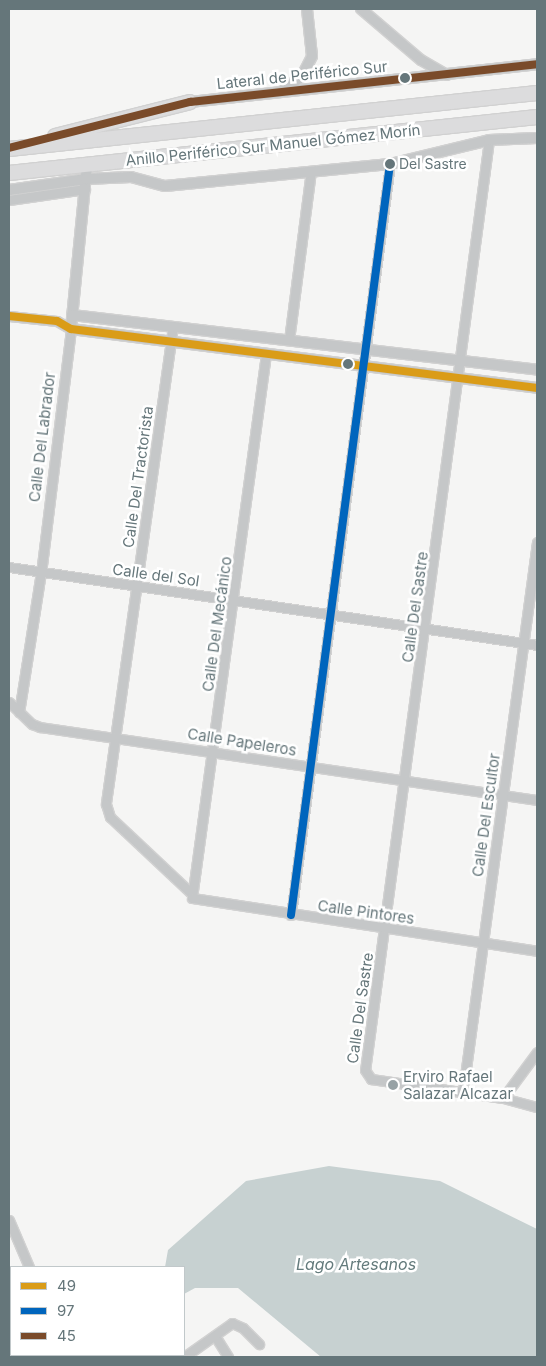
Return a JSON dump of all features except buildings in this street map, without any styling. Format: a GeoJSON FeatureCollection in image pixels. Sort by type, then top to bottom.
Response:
{"type":"FeatureCollection","features":[{"type":"Feature","properties":{"kind":"highway","name":"Anillo Periférico Sur Manuel Gómez Morín"},"geometry":{"type":"LineString","coordinates":[[9,148],[537,93]]}},
{"type":"Feature","properties":{"kind":"highway"},"geometry":{"type":"LineString","coordinates":[[9,148],[190,102]]}},
{"type":"Feature","properties":{"kind":"highway","name":"Anillo Periférico Sur Manuel Gómez Morín"},"geometry":{"type":"LineString","coordinates":[[9,173],[86,178],[537,117]]}},
{"type":"Feature","properties":{"kind":"street"},"geometry":{"type":"LineString","coordinates":[[278,92],[302,76],[312,56],[307,9]]}},
{"type":"Feature","properties":{"kind":"street"},"geometry":{"type":"LineString","coordinates":[[361,9],[421,60],[447,75]]}},
{"type":"Feature","properties":{"kind":"street","name":"Lateral de Periférico Sur"},"geometry":{"type":"LineString","coordinates":[[190,102],[537,64]]}},
{"type":"Feature","properties":{"kind":"street"},"geometry":{"type":"LineString","coordinates":[[9,190],[86,178],[131,178],[164,186],[390,164],[489,140],[537,138]]}},
{"type":"Feature","properties":{"kind":"street","name":"Calle Del Sastre"},"geometry":{"type":"LineString","coordinates":[[463,1091],[366,1076],[489,140]]}},
{"type":"Feature","properties":{"kind":"street"},"geometry":{"type":"LineString","coordinates":[[291,915],[390,164]]}},
{"type":"Feature","properties":{"kind":"street"},"geometry":{"type":"LineString","coordinates":[[290,340],[311,171]]}},
{"type":"Feature","properties":{"kind":"street"},"geometry":{"type":"LineString","coordinates":[[9,200],[86,178]]}},
{"type":"Feature","properties":{"kind":"street","name":"Calle Del Labrador"},"geometry":{"type":"LineString","coordinates":[[19,712],[41,572],[71,329],[86,178]]}},
{"type":"Feature","properties":{"kind":"street"},"geometry":{"type":"LineString","coordinates":[[57,321],[72,315],[537,370]]}},
{"type":"Feature","properties":{"kind":"street"},"geometry":{"type":"LineString","coordinates":[[9,316],[57,321],[71,329],[537,388]]}},
{"type":"Feature","properties":{"kind":"street","name":"Calle Del Tractorista"},"geometry":{"type":"LineString","coordinates":[[172,326],[115,737],[107,810],[192,896]]}},
{"type":"Feature","properties":{"kind":"street","name":"Calle Del Mecánico"},"geometry":{"type":"LineString","coordinates":[[192,896],[236,600],[266,354]]}},
{"type":"Feature","properties":{"kind":"street","name":"Calle Del Escultor"},"geometry":{"type":"LineString","coordinates":[[463,1091],[537,542]]}},
{"type":"Feature","properties":{"kind":"street","name":"Calle del Sol"},"geometry":{"type":"LineString","coordinates":[[9,567],[537,645]]}},
{"type":"Feature","properties":{"kind":"street"},"geometry":{"type":"LineString","coordinates":[[9,702],[19,712]]}},
{"type":"Feature","properties":{"kind":"street","name":"Calle Papeleros"},"geometry":{"type":"LineString","coordinates":[[19,712],[32,724],[537,800]]}},
{"type":"Feature","properties":{"kind":"street","name":"Calle Pintores"},"geometry":{"type":"LineString","coordinates":[[192,896],[291,915],[537,952]]}},
{"type":"Feature","properties":{"kind":"street"},"geometry":{"type":"LineString","coordinates":[[503,1098],[537,1052]]}},
{"type":"Feature","properties":{"kind":"street"},"geometry":{"type":"LineString","coordinates":[[463,1091],[503,1098],[537,1107]]}},
{"type":"Feature","properties":{"kind":"street"},"geometry":{"type":"LineString","coordinates":[[9,1220],[29,1266]]}},
{"type":"Feature","properties":{"kind":"street"},"geometry":{"type":"LineString","coordinates":[[9,1298],[10,1304]]}},
{"type":"Feature","properties":{"kind":"street"},"geometry":{"type":"LineString","coordinates":[[184,1357],[214,1336],[238,1324],[259,1344]]}},
{"type":"Feature","properties":{"kind":"street"},"geometry":{"type":"LineString","coordinates":[[214,1336],[228,1357]]}},
{"type":"Feature","properties":{"kind":"water","name":"Lago Artesanos"},"geometry":{"type":"Polygon","coordinates":[[[329,1166],[440,1181],[537,1229],[537,1357],[321,1357],[238,1288],[195,1288],[185,1293],[185,1266],[165,1266],[168,1250],[246,1181],[329,1166]]]}},
{"type":"Feature","properties":{"kind":"transit line","name":"45"},"geometry":{"type":"LineString","coordinates":[[9,148],[190,102],[537,64]]}},
{"type":"Feature","properties":{"kind":"transit line","name":"97"},"geometry":{"type":"LineString","coordinates":[[291,915],[390,164]]}},
{"type":"Feature","properties":{"kind":"transit line","name":"49"},"geometry":{"type":"LineString","coordinates":[[9,316],[57,321],[71,329],[537,388]]}},
{"type":"Feature","properties":{"kind":"place","name":"Del Sastre"},"geometry":{"type":"Point","coordinates":[390,164]}},
{"type":"Feature","properties":{"kind":"place","name":"Erviro Rafael Salazar Alcazar"},"geometry":{"type":"Point","coordinates":[393,1085]}}]}
